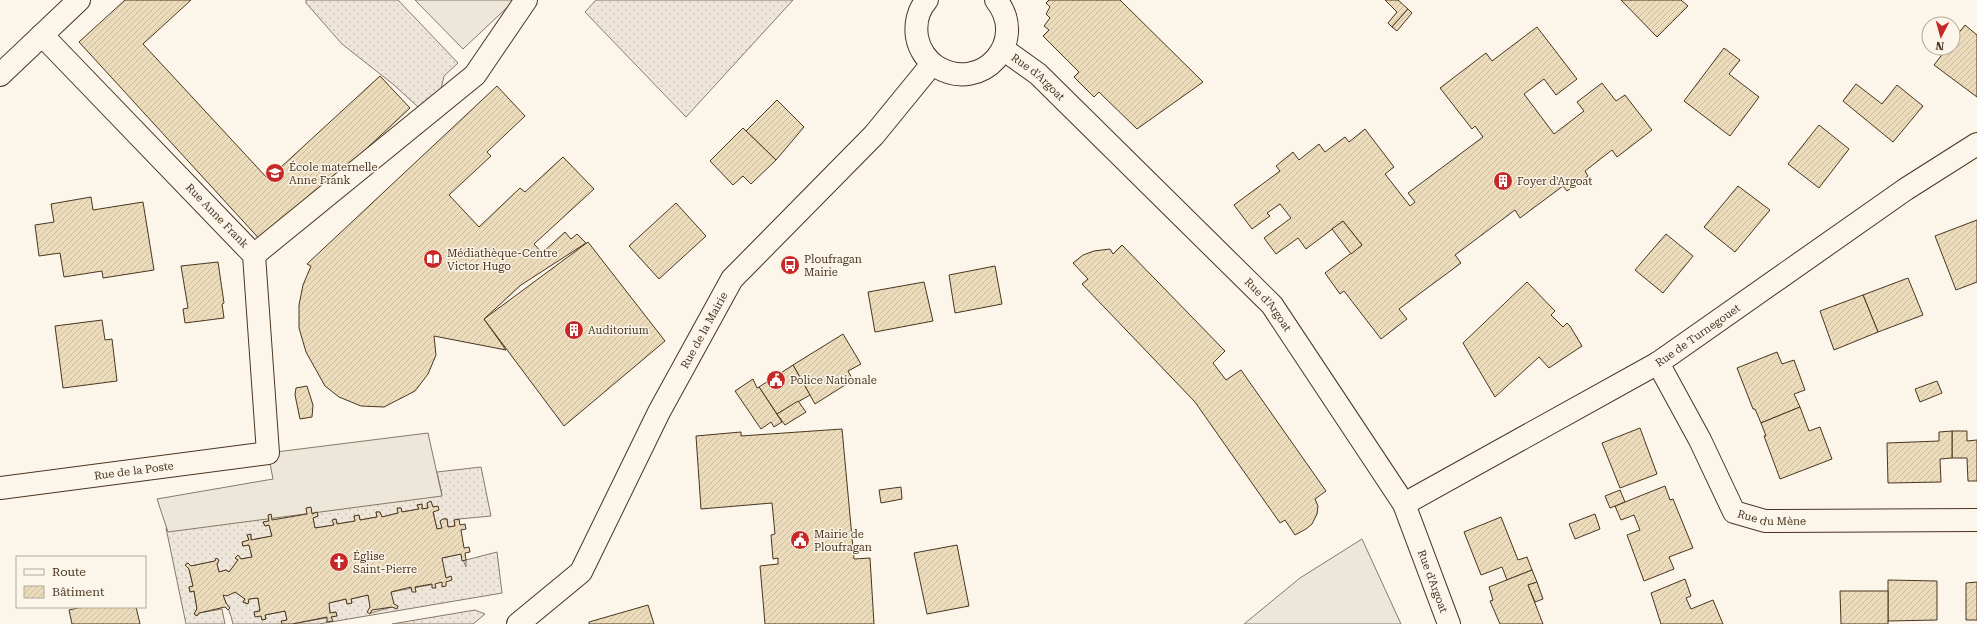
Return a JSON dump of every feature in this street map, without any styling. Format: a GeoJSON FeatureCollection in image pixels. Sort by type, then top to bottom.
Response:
{"type":"FeatureCollection","features":[{"type":"Feature","properties":{"kind":"street"},"geometry":{"type":"LineString","coordinates":[[0,75],[79,0]]}},
{"type":"Feature","properties":{"kind":"street"},"geometry":{"type":"LineString","coordinates":[[254,255],[475,75],[526,0]]}},
{"type":"Feature","properties":{"kind":"street"},"geometry":{"type":"LineString","coordinates":[[924,1],[918,16],[916,29],[918,42],[924,54],[932,64],[944,71],[957,75],[984,69],[995,60],[1003,49],[1007,35],[1007,20],[1001,6],[996,0]]}},
{"type":"Feature","properties":{"kind":"street","name":"Rue Anne Frank"},"geometry":{"type":"LineString","coordinates":[[42,35],[254,255],[268,453]]}},
{"type":"Feature","properties":{"kind":"street","name":"Rue d'Argoat"},"geometry":{"type":"LineString","coordinates":[[1003,49],[1038,74],[1272,305],[1404,504],[1449,624]]}},
{"type":"Feature","properties":{"kind":"street","name":"Rue de la Mairie"},"geometry":{"type":"LineString","coordinates":[[518,624],[581,572],[659,412],[732,279],[874,135],[932,64]]}},
{"type":"Feature","properties":{"kind":"street","name":"Rue de Turnegouet"},"geometry":{"type":"LineString","coordinates":[[1404,504],[1658,363],[1906,189],[1977,144]]}},
{"type":"Feature","properties":{"kind":"street","name":"Rue du Mène"},"geometry":{"type":"LineString","coordinates":[[1658,363],[1700,440],[1734,512],[1765,521],[1977,520]]}},
{"type":"Feature","properties":{"kind":"street","name":"Rue de la Poste"},"geometry":{"type":"LineString","coordinates":[[0,488],[268,453]]}},
{"type":"Feature","properties":{"kind":"shaded area"},"geometry":{"type":"Polygon","coordinates":[[[306,0],[398,0],[458,63],[444,76],[441,89],[418,107],[394,85],[342,44],[306,3],[306,0]]]}},
{"type":"Feature","properties":{"kind":"shaded area"},"geometry":{"type":"Polygon","coordinates":[[[415,0],[515,0],[463,49],[415,0]]]}},
{"type":"Feature","properties":{"kind":"shaded area"},"geometry":{"type":"Polygon","coordinates":[[[596,0],[793,0],[686,117],[585,12],[596,0]]]}},
{"type":"Feature","properties":{"kind":"shaded area"},"geometry":{"type":"Polygon","coordinates":[[[428,433],[442,496],[168,532],[157,499],[273,479],[268,453],[428,433]]]}},
{"type":"Feature","properties":{"kind":"shaded area"},"geometry":{"type":"Polygon","coordinates":[[[481,467],[491,516],[454,520],[455,526],[448,527],[447,519],[443,519],[440,521],[442,528],[437,529],[431,502],[427,503],[428,508],[422,509],[422,504],[417,505],[419,509],[402,512],[401,508],[398,508],[398,513],[382,517],[380,512],[376,512],[377,517],[360,520],[359,515],[354,516],[355,521],[337,524],[336,519],[333,520],[334,525],[315,528],[313,518],[318,516],[317,512],[442,495],[437,472],[481,467]]]}},
{"type":"Feature","properties":{"kind":"shaded area"},"geometry":{"type":"Polygon","coordinates":[[[268,515],[269,521],[263,522],[265,526],[269,525],[272,536],[251,540],[251,535],[247,535],[249,540],[243,542],[243,546],[249,545],[252,557],[241,559],[238,555],[235,558],[238,560],[229,572],[226,570],[219,572],[217,564],[219,560],[217,558],[215,561],[191,566],[188,563],[185,565],[189,569],[193,586],[189,587],[190,592],[194,591],[197,609],[194,614],[197,616],[199,613],[222,609],[225,624],[186,624],[166,528],[268,515]]]}},
{"type":"Feature","properties":{"kind":"shaded area"},"geometry":{"type":"Polygon","coordinates":[[[1362,539],[1401,624],[1244,624],[1300,578],[1362,539]]]}},
{"type":"Feature","properties":{"kind":"shaded area"},"geometry":{"type":"Polygon","coordinates":[[[497,552],[502,593],[319,624],[292,624],[337,616],[336,612],[330,613],[329,603],[346,599],[347,604],[352,603],[351,599],[368,595],[372,610],[370,613],[392,607],[391,592],[435,584],[442,558],[461,554],[466,567],[466,560],[497,552]]]}},
{"type":"Feature","properties":{"kind":"shaded area"},"geometry":{"type":"Polygon","coordinates":[[[235,592],[245,599],[243,602],[247,604],[249,599],[258,598],[260,611],[254,612],[261,616],[262,620],[266,619],[265,615],[285,611],[287,620],[282,621],[282,624],[233,624],[223,595],[235,592]]]}},
{"type":"Feature","properties":{"kind":"shaded area"},"geometry":{"type":"Polygon","coordinates":[[[475,610],[485,614],[473,624],[392,624],[475,610]]]}},
{"type":"Feature","properties":{"kind":"building"},"geometry":{"type":"Polygon","coordinates":[[[125,0],[191,0],[143,44],[268,179],[380,76],[410,108],[264,244],[79,42],[125,0]]]}},
{"type":"Feature","properties":{"kind":"building"},"geometry":{"type":"Polygon","coordinates":[[[1049,0],[1120,0],[1203,82],[1137,129],[1099,92],[1094,97],[1074,77],[1079,72],[1043,36],[1049,30],[1044,26],[1050,18],[1046,14],[1050,7],[1046,3],[1049,0]]]}},
{"type":"Feature","properties":{"kind":"building"},"geometry":{"type":"Polygon","coordinates":[[[1385,0],[1398,0],[1408,9],[1392,27],[1388,23],[1397,12],[1385,0]]]}},
{"type":"Feature","properties":{"kind":"building"},"geometry":{"type":"Polygon","coordinates":[[[1621,0],[1681,0],[1688,6],[1657,37],[1621,0]]]}},
{"type":"Feature","properties":{"kind":"building"},"geometry":{"type":"Polygon","coordinates":[[[1408,9],[1412,13],[1397,31],[1392,27],[1408,9]]]}},
{"type":"Feature","properties":{"kind":"building"},"geometry":{"type":"Polygon","coordinates":[[[1965,25],[1977,35],[1977,97],[1934,65],[1941,56],[1961,56],[1961,30],[1965,25]]]}},
{"type":"Feature","properties":{"kind":"building","name":"Foyer d'Argoat"},"geometry":{"type":"Polygon","coordinates":[[[1537,27],[1577,79],[1556,95],[1544,79],[1524,94],[1554,134],[1584,111],[1577,102],[1602,83],[1616,101],[1625,95],[1652,130],[1617,157],[1612,150],[1585,171],[1588,176],[1567,191],[1563,186],[1520,218],[1515,210],[1455,255],[1461,263],[1399,309],[1407,319],[1381,339],[1344,291],[1340,294],[1325,273],[1362,245],[1343,221],[1306,249],[1298,238],[1276,254],[1264,238],[1291,218],[1280,204],[1267,213],[1270,216],[1252,229],[1234,205],[1280,171],[1276,166],[1293,152],[1299,160],[1319,144],[1325,152],[1345,137],[1349,142],[1365,129],[1394,167],[1385,174],[1410,206],[1415,202],[1408,193],[1483,137],[1475,126],[1472,129],[1440,88],[1486,53],[1492,61],[1537,27]]]}},
{"type":"Feature","properties":{"kind":"building"},"geometry":{"type":"Polygon","coordinates":[[[1724,48],[1740,60],[1729,74],[1759,97],[1730,136],[1684,101],[1724,48]]]}},
{"type":"Feature","properties":{"kind":"building"},"geometry":{"type":"Polygon","coordinates":[[[1856,84],[1882,104],[1897,85],[1923,106],[1893,142],[1843,101],[1856,84]]]}},
{"type":"Feature","properties":{"kind":"building"},"geometry":{"type":"Polygon","coordinates":[[[497,86],[525,116],[487,152],[491,156],[449,195],[479,227],[520,188],[525,192],[563,157],[594,189],[534,244],[542,253],[565,232],[571,239],[577,234],[586,243],[521,285],[484,319],[506,350],[434,336],[436,355],[428,374],[415,391],[384,407],[361,406],[339,397],[325,386],[306,352],[299,328],[299,305],[303,285],[311,266],[307,264],[497,86]]]}},
{"type":"Feature","properties":{"kind":"building"},"geometry":{"type":"Polygon","coordinates":[[[777,100],[804,127],[776,160],[746,131],[777,100]]]}},
{"type":"Feature","properties":{"kind":"building"},"geometry":{"type":"Polygon","coordinates":[[[1819,125],[1849,149],[1819,188],[1788,164],[1819,125]]]}},
{"type":"Feature","properties":{"kind":"building"},"geometry":{"type":"Polygon","coordinates":[[[743,128],[776,160],[751,184],[743,176],[733,185],[710,161],[743,128]]]}},
{"type":"Feature","properties":{"kind":"building"},"geometry":{"type":"Polygon","coordinates":[[[1738,186],[1770,210],[1735,252],[1704,227],[1738,186]]]}},
{"type":"Feature","properties":{"kind":"building"},"geometry":{"type":"Polygon","coordinates":[[[91,197],[93,210],[143,202],[154,270],[103,278],[102,271],[64,277],[60,253],[39,256],[35,225],[54,222],[51,204],[91,197]]]}},
{"type":"Feature","properties":{"kind":"building"},"geometry":{"type":"Polygon","coordinates":[[[676,203],[706,236],[659,279],[629,246],[676,203]]]}},
{"type":"Feature","properties":{"kind":"building"},"geometry":{"type":"Polygon","coordinates":[[[1977,220],[1977,282],[1956,290],[1935,236],[1977,220]]]}},
{"type":"Feature","properties":{"kind":"building"},"geometry":{"type":"Polygon","coordinates":[[[1343,221],[1362,245],[1351,254],[1332,229],[1343,221]]]}},
{"type":"Feature","properties":{"kind":"building"},"geometry":{"type":"Polygon","coordinates":[[[1666,234],[1693,256],[1663,293],[1635,270],[1666,234]]]}},
{"type":"Feature","properties":{"kind":"building","name":"Auditorium"},"geometry":{"type":"Polygon","coordinates":[[[588,242],[665,341],[564,426],[484,319],[588,242]]]}},
{"type":"Feature","properties":{"kind":"building"},"geometry":{"type":"Polygon","coordinates":[[[1122,245],[1225,351],[1213,363],[1226,380],[1241,370],[1326,491],[1315,499],[1318,506],[1317,514],[1312,524],[1306,529],[1295,535],[1285,520],[1280,523],[1195,402],[1082,284],[1088,279],[1073,263],[1083,255],[1094,251],[1110,249],[1113,254],[1122,245]]]}},
{"type":"Feature","properties":{"kind":"building"},"geometry":{"type":"Polygon","coordinates":[[[218,262],[224,303],[222,304],[224,318],[185,323],[183,309],[188,308],[181,266],[218,262]]]}},
{"type":"Feature","properties":{"kind":"building"},"geometry":{"type":"Polygon","coordinates":[[[995,266],[1002,304],[955,313],[949,275],[995,266]]]}},
{"type":"Feature","properties":{"kind":"building"},"geometry":{"type":"Polygon","coordinates":[[[1908,278],[1923,315],[1878,332],[1863,295],[1908,278]]]}},
{"type":"Feature","properties":{"kind":"building"},"geometry":{"type":"Polygon","coordinates":[[[924,282],[933,321],[875,332],[868,292],[924,282]]]}},
{"type":"Feature","properties":{"kind":"building"},"geometry":{"type":"Polygon","coordinates":[[[1527,282],[1555,311],[1551,315],[1563,327],[1567,323],[1570,326],[1582,346],[1549,368],[1539,357],[1495,397],[1463,343],[1527,282]]]}},
{"type":"Feature","properties":{"kind":"building"},"geometry":{"type":"Polygon","coordinates":[[[1863,295],[1878,332],[1834,350],[1820,311],[1863,295]]]}},
{"type":"Feature","properties":{"kind":"building"},"geometry":{"type":"Polygon","coordinates":[[[102,320],[105,340],[112,339],[117,381],[63,388],[55,326],[102,320]]]}},
{"type":"Feature","properties":{"kind":"building"},"geometry":{"type":"Polygon","coordinates":[[[843,334],[861,364],[848,371],[853,380],[815,404],[793,365],[843,334]]]}},
{"type":"Feature","properties":{"kind":"building"},"geometry":{"type":"Polygon","coordinates":[[[1777,352],[1782,364],[1794,360],[1805,390],[1794,394],[1800,407],[1761,423],[1755,409],[1753,409],[1737,368],[1777,352]]]}},
{"type":"Feature","properties":{"kind":"building"},"geometry":{"type":"Polygon","coordinates":[[[793,365],[810,395],[777,414],[759,387],[793,365]]]}},
{"type":"Feature","properties":{"kind":"building"},"geometry":{"type":"Polygon","coordinates":[[[753,379],[757,388],[759,387],[782,422],[774,427],[771,422],[761,429],[735,391],[753,379]]]}},
{"type":"Feature","properties":{"kind":"building"},"geometry":{"type":"Polygon","coordinates":[[[1937,381],[1942,393],[1920,402],[1915,389],[1937,381]]]}},
{"type":"Feature","properties":{"kind":"building"},"geometry":{"type":"Polygon","coordinates":[[[307,386],[313,405],[312,417],[300,419],[295,395],[296,388],[307,386]]]}},
{"type":"Feature","properties":{"kind":"building"},"geometry":{"type":"Polygon","coordinates":[[[798,401],[806,412],[785,425],[777,414],[798,401]]]}},
{"type":"Feature","properties":{"kind":"building"},"geometry":{"type":"Polygon","coordinates":[[[1800,407],[1809,431],[1820,427],[1832,459],[1780,479],[1764,436],[1766,436],[1761,423],[1800,407]]]}},
{"type":"Feature","properties":{"kind":"building"},"geometry":{"type":"Polygon","coordinates":[[[1640,428],[1657,474],[1620,488],[1602,443],[1640,428]]]}},
{"type":"Feature","properties":{"kind":"building"},"geometry":{"type":"Polygon","coordinates":[[[842,429],[854,559],[870,558],[874,624],[765,624],[760,566],[778,564],[778,558],[773,559],[771,535],[775,534],[772,503],[701,509],[696,436],[741,432],[741,436],[842,429]]]}},
{"type":"Feature","properties":{"kind":"building"},"geometry":{"type":"Polygon","coordinates":[[[1952,431],[1967,431],[1967,441],[1977,440],[1977,481],[1968,481],[1967,458],[1952,458],[1952,431]]]}},
{"type":"Feature","properties":{"kind":"building"},"geometry":{"type":"Polygon","coordinates":[[[1952,431],[1952,458],[1940,459],[1941,482],[1888,483],[1887,443],[1939,441],[1939,432],[1952,431]]]}},
{"type":"Feature","properties":{"kind":"building"},"geometry":{"type":"Polygon","coordinates":[[[1665,486],[1670,500],[1673,499],[1693,548],[1669,557],[1674,569],[1644,581],[1627,535],[1640,530],[1634,515],[1621,520],[1615,506],[1665,486]]]}},
{"type":"Feature","properties":{"kind":"building"},"geometry":{"type":"Polygon","coordinates":[[[901,487],[902,499],[881,503],[879,490],[901,487]]]}},
{"type":"Feature","properties":{"kind":"building"},"geometry":{"type":"Polygon","coordinates":[[[1620,490],[1625,502],[1610,508],[1605,496],[1620,490]]]}},
{"type":"Feature","properties":{"kind":"building","name":"Église Saint-Pierre"},"geometry":{"type":"Polygon","coordinates":[[[431,501],[433,507],[438,506],[439,510],[433,512],[437,529],[442,528],[440,521],[443,519],[447,519],[448,527],[455,526],[454,520],[459,519],[460,525],[465,524],[466,529],[461,530],[464,548],[469,547],[470,552],[465,553],[466,560],[462,561],[461,554],[442,558],[446,578],[451,576],[452,580],[446,582],[446,586],[442,587],[442,582],[435,584],[436,588],[432,588],[432,584],[415,587],[416,592],[412,592],[411,587],[391,592],[394,604],[398,606],[397,609],[392,607],[372,610],[370,614],[367,612],[370,607],[368,595],[351,599],[352,603],[347,604],[346,599],[329,603],[330,613],[336,612],[337,616],[331,617],[333,621],[327,622],[327,617],[292,624],[282,624],[281,621],[287,620],[285,611],[265,615],[266,619],[262,620],[261,616],[255,617],[254,612],[260,611],[258,598],[249,599],[248,604],[243,602],[245,599],[235,592],[227,596],[223,595],[230,608],[228,610],[225,607],[199,613],[197,616],[194,614],[197,609],[194,591],[190,592],[189,587],[193,586],[189,569],[185,565],[188,563],[191,566],[215,561],[216,558],[219,560],[217,564],[219,572],[226,570],[229,572],[238,560],[235,558],[238,555],[241,559],[252,557],[249,545],[243,546],[242,542],[249,540],[247,535],[251,534],[251,540],[272,536],[269,525],[265,526],[263,522],[269,521],[268,515],[271,514],[272,520],[307,514],[306,508],[311,507],[312,514],[317,512],[318,516],[313,518],[315,528],[334,525],[332,520],[336,519],[337,524],[355,521],[354,516],[359,515],[360,520],[377,517],[376,512],[380,512],[382,517],[398,513],[397,508],[401,508],[402,512],[419,509],[417,505],[422,504],[422,509],[428,508],[427,503],[431,501]]]}},
{"type":"Feature","properties":{"kind":"building"},"geometry":{"type":"Polygon","coordinates":[[[1595,514],[1600,529],[1575,539],[1569,524],[1595,514]]]}},
{"type":"Feature","properties":{"kind":"building"},"geometry":{"type":"Polygon","coordinates":[[[1501,517],[1518,560],[1527,557],[1532,570],[1507,580],[1502,567],[1481,575],[1464,532],[1501,517]]]}},
{"type":"Feature","properties":{"kind":"building"},"geometry":{"type":"Polygon","coordinates":[[[957,545],[969,606],[927,614],[914,553],[957,545]]]}},
{"type":"Feature","properties":{"kind":"building"},"geometry":{"type":"Polygon","coordinates":[[[1532,570],[1537,582],[1528,585],[1543,624],[1500,624],[1490,601],[1493,600],[1489,587],[1532,570]]]}},
{"type":"Feature","properties":{"kind":"building"},"geometry":{"type":"Polygon","coordinates":[[[1685,579],[1691,596],[1686,598],[1691,609],[1713,600],[1723,624],[1661,624],[1651,593],[1685,579]]]}},
{"type":"Feature","properties":{"kind":"building"},"geometry":{"type":"Polygon","coordinates":[[[1888,580],[1937,581],[1937,620],[1888,621],[1888,580]]]}},
{"type":"Feature","properties":{"kind":"building"},"geometry":{"type":"Polygon","coordinates":[[[1537,582],[1543,599],[1535,602],[1528,585],[1537,582]]]}},
{"type":"Feature","properties":{"kind":"building"},"geometry":{"type":"Polygon","coordinates":[[[1977,582],[1977,620],[1966,620],[1966,583],[1977,582]]]}},
{"type":"Feature","properties":{"kind":"building"},"geometry":{"type":"Polygon","coordinates":[[[1840,591],[1888,591],[1888,624],[1841,624],[1840,591]]]}},
{"type":"Feature","properties":{"kind":"building"},"geometry":{"type":"Polygon","coordinates":[[[648,605],[654,624],[589,624],[589,622],[648,605]]]}},
{"type":"Feature","properties":{"kind":"building"},"geometry":{"type":"Polygon","coordinates":[[[78,608],[136,608],[140,624],[72,624],[69,610],[78,608]]]}},
{"type":"Feature","properties":{"kind":"place","name":"École maternelle Anne Frank"},"geometry":{"type":"Point","coordinates":[275,173]}},
{"type":"Feature","properties":{"kind":"place","name":"Foyer d'Argoat"},"geometry":{"type":"Point","coordinates":[1503,181]}},
{"type":"Feature","properties":{"kind":"place","name":"Médiathèque-Centre Victor Hugo"},"geometry":{"type":"Point","coordinates":[433,259]}},
{"type":"Feature","properties":{"kind":"place","name":"Ploufragan Mairie"},"geometry":{"type":"Point","coordinates":[790,265]}},
{"type":"Feature","properties":{"kind":"place","name":"Auditorium"},"geometry":{"type":"Point","coordinates":[574,330]}},
{"type":"Feature","properties":{"kind":"place","name":"Police Nationale"},"geometry":{"type":"Point","coordinates":[776,380]}},
{"type":"Feature","properties":{"kind":"place","name":"Mairie de Ploufragan"},"geometry":{"type":"Point","coordinates":[800,540]}},
{"type":"Feature","properties":{"kind":"place","name":"Église Saint-Pierre"},"geometry":{"type":"Point","coordinates":[339,562]}}]}
